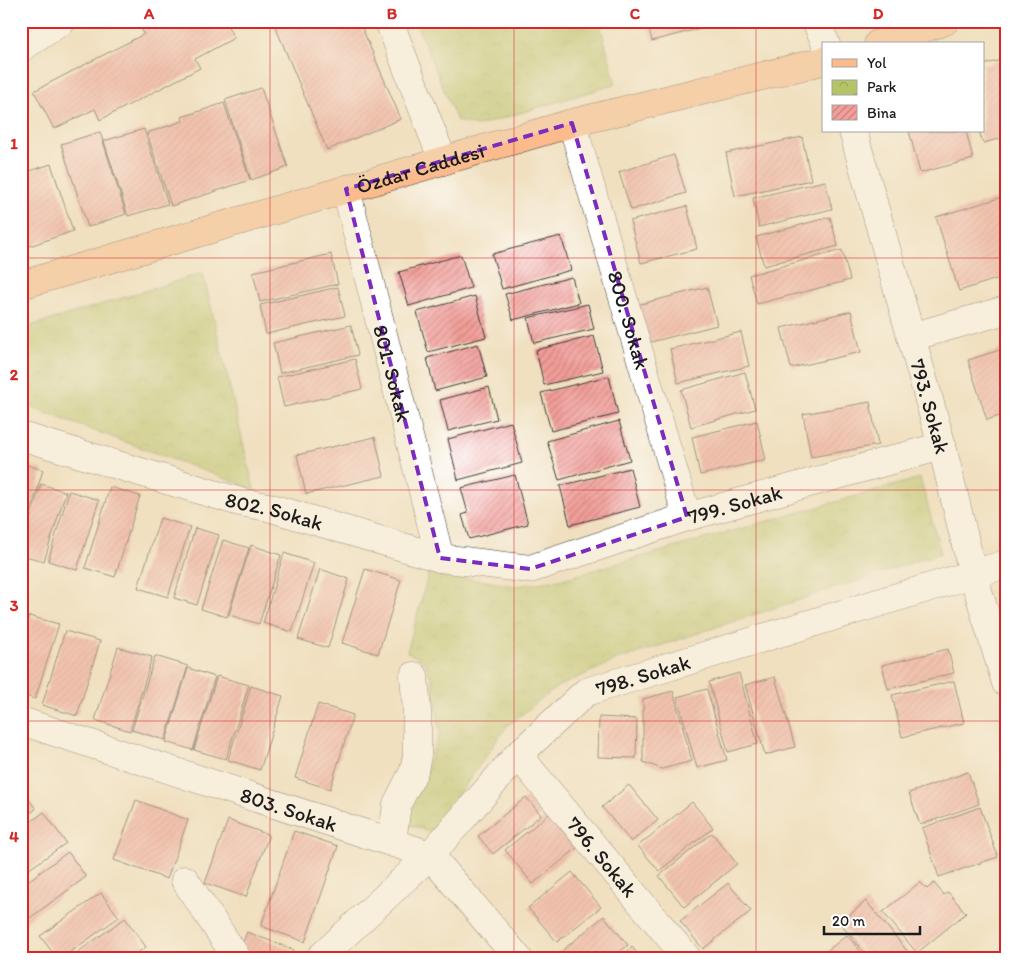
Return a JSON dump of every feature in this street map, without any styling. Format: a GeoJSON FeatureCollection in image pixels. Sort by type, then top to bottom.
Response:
{"type":"FeatureCollection","features":[{"type":"Feature","properties":{"kind":"main road"},"geometry":{"type":"LineString","coordinates":[[884,42],[945,21]]}},
{"type":"Feature","properties":{"kind":"main road","name":"Özdar Caddesi"},"geometry":{"type":"LineString","coordinates":[[21,285],[572,122],[822,61]]}},
{"type":"Feature","properties":{"kind":"street"},"geometry":{"type":"LineString","coordinates":[[21,48],[62,21]]}},
{"type":"Feature","properties":{"kind":"street"},"geometry":{"type":"LineString","coordinates":[[390,21],[442,161]]}},
{"type":"Feature","properties":{"kind":"street"},"geometry":{"type":"LineString","coordinates":[[816,21],[825,42]]}},
{"type":"Feature","properties":{"kind":"street","name":"800. Sokak"},"geometry":{"type":"LineString","coordinates":[[572,122],[686,517]]}},
{"type":"Feature","properties":{"kind":"street","name":"793. Sokak"},"geometry":{"type":"LineString","coordinates":[[853,132],[942,446],[973,574],[1006,683]]}},
{"type":"Feature","properties":{"kind":"street","name":"801. Sokak"},"geometry":{"type":"LineString","coordinates":[[346,189],[440,558]]}},
{"type":"Feature","properties":{"kind":"street"},"geometry":{"type":"LineString","coordinates":[[911,337],[1006,310]]}},
{"type":"Feature","properties":{"kind":"street","name":"802. Sokak"},"geometry":{"type":"LineString","coordinates":[[21,436],[240,502],[268,507],[440,558],[530,570]]}},
{"type":"Feature","properties":{"kind":"street","name":"799. Sokak"},"geometry":{"type":"LineString","coordinates":[[530,570],[686,517],[942,446]]}},
{"type":"Feature","properties":{"kind":"street","name":"798. Sokak"},"geometry":{"type":"LineString","coordinates":[[320,958],[430,855],[518,755],[586,692],[1006,564]]}},
{"type":"Feature","properties":{"kind":"street"},"geometry":{"type":"LineString","coordinates":[[392,842],[397,804],[414,770],[416,755],[417,725],[414,676]]}},
{"type":"Feature","properties":{"kind":"street","name":"803. Sokak"},"geometry":{"type":"LineString","coordinates":[[21,721],[430,855]]}},
{"type":"Feature","properties":{"kind":"street","name":"796. Sokak"},"geometry":{"type":"LineString","coordinates":[[518,755],[687,958]]}},
{"type":"Feature","properties":{"kind":"street"},"geometry":{"type":"LineString","coordinates":[[430,855],[518,958]]}},
{"type":"Feature","properties":{"kind":"street"},"geometry":{"type":"LineString","coordinates":[[185,880],[237,958]]}},
{"type":"Feature","properties":{"kind":"highlighted area"},"geometry":{"type":"Polygon","coordinates":[[[572,123],[687,517],[530,569],[440,558],[346,189],[572,123]]]}},
{"type":"Feature","properties":{"kind":"green space"},"geometry":{"type":"Polygon","coordinates":[[[415,21],[599,21],[616,84],[477,126],[457,121],[415,21]]]}},
{"type":"Feature","properties":{"kind":"green space"},"geometry":{"type":"Polygon","coordinates":[[[203,273],[254,489],[21,404],[21,329],[203,273]]]}},
{"type":"Feature","properties":{"kind":"green space"},"geometry":{"type":"Polygon","coordinates":[[[920,478],[941,553],[617,660],[557,687],[507,726],[432,832],[404,823],[440,734],[433,682],[424,661],[407,652],[429,572],[515,586],[559,580],[920,478]]]}},
{"type":"Feature","properties":{"kind":"building"},"geometry":{"type":"Polygon","coordinates":[[[137,21],[225,21],[234,38],[195,59],[200,68],[100,120],[95,109],[54,129],[34,91],[144,34],[137,21]]]}},
{"type":"Feature","properties":{"kind":"building"},"geometry":{"type":"Polygon","coordinates":[[[273,21],[359,21],[401,119],[327,150],[273,21]]]}},
{"type":"Feature","properties":{"kind":"building"},"geometry":{"type":"Polygon","coordinates":[[[647,21],[724,21],[724,22],[652,41],[647,21]]]}},
{"type":"Feature","properties":{"kind":"building"},"geometry":{"type":"Polygon","coordinates":[[[1006,59],[1006,137],[983,143],[979,132],[984,132],[984,65],[1006,59]]]}},
{"type":"Feature","properties":{"kind":"building"},"geometry":{"type":"Polygon","coordinates":[[[261,88],[288,167],[251,180],[225,100],[261,88]]]}},
{"type":"Feature","properties":{"kind":"building"},"geometry":{"type":"Polygon","coordinates":[[[224,103],[250,180],[171,206],[147,133],[183,121],[182,117],[224,103]]]}},
{"type":"Feature","properties":{"kind":"building"},"geometry":{"type":"Polygon","coordinates":[[[144,129],[168,204],[128,216],[104,141],[144,129]]]}},
{"type":"Feature","properties":{"kind":"building"},"geometry":{"type":"Polygon","coordinates":[[[100,132],[126,214],[88,227],[61,144],[100,132]]]}},
{"type":"Feature","properties":{"kind":"building"},"geometry":{"type":"Polygon","coordinates":[[[909,132],[966,132],[973,159],[920,173],[909,132]]]}},
{"type":"Feature","properties":{"kind":"building"},"geometry":{"type":"Polygon","coordinates":[[[802,137],[811,180],[735,196],[726,153],[802,137]]]}},
{"type":"Feature","properties":{"kind":"building"},"geometry":{"type":"Polygon","coordinates":[[[674,155],[686,193],[631,210],[619,172],[674,155]]]}},
{"type":"Feature","properties":{"kind":"building"},"geometry":{"type":"Polygon","coordinates":[[[51,164],[73,231],[21,249],[21,174],[51,164]]]}},
{"type":"Feature","properties":{"kind":"building"},"geometry":{"type":"Polygon","coordinates":[[[825,181],[832,209],[759,227],[753,198],[825,181]]]}},
{"type":"Feature","properties":{"kind":"building"},"geometry":{"type":"Polygon","coordinates":[[[1006,196],[1006,276],[959,291],[936,217],[1006,196]]]}},
{"type":"Feature","properties":{"kind":"building"},"geometry":{"type":"Polygon","coordinates":[[[687,206],[697,249],[641,263],[630,221],[687,206]]]}},
{"type":"Feature","properties":{"kind":"building"},"geometry":{"type":"Polygon","coordinates":[[[830,217],[838,246],[764,266],[756,237],[830,217]]]}},
{"type":"Feature","properties":{"kind":"building"},"geometry":{"type":"Polygon","coordinates":[[[561,236],[571,270],[502,289],[492,254],[561,236]]]}},
{"type":"Feature","properties":{"kind":"building"},"geometry":{"type":"Polygon","coordinates":[[[842,250],[850,280],[757,304],[749,275],[842,250]]]}},
{"type":"Feature","properties":{"kind":"building"},"geometry":{"type":"Polygon","coordinates":[[[331,254],[338,284],[260,302],[253,272],[331,254]]]}},
{"type":"Feature","properties":{"kind":"building"},"geometry":{"type":"Polygon","coordinates":[[[461,255],[471,288],[409,306],[399,272],[461,255]]]}},
{"type":"Feature","properties":{"kind":"building"},"geometry":{"type":"Polygon","coordinates":[[[572,277],[579,303],[513,320],[505,294],[572,277]]]}},
{"type":"Feature","properties":{"kind":"building"},"geometry":{"type":"Polygon","coordinates":[[[338,287],[345,316],[266,334],[260,305],[338,287]]]}},
{"type":"Feature","properties":{"kind":"building"},"geometry":{"type":"Polygon","coordinates":[[[707,287],[717,325],[647,343],[637,305],[707,287]]]}},
{"type":"Feature","properties":{"kind":"building"},"geometry":{"type":"Polygon","coordinates":[[[475,296],[486,337],[428,352],[417,312],[475,296]]]}},
{"type":"Feature","properties":{"kind":"building"},"geometry":{"type":"Polygon","coordinates":[[[588,304],[594,329],[534,343],[528,318],[588,304]]]}},
{"type":"Feature","properties":{"kind":"building"},"geometry":{"type":"Polygon","coordinates":[[[851,311],[861,352],[791,368],[781,328],[851,311]]]}},
{"type":"Feature","properties":{"kind":"building"},"geometry":{"type":"Polygon","coordinates":[[[351,325],[358,355],[280,373],[273,343],[351,325]]]}},
{"type":"Feature","properties":{"kind":"building"},"geometry":{"type":"Polygon","coordinates":[[[741,332],[749,366],[678,383],[670,349],[741,332]]]}},
{"type":"Feature","properties":{"kind":"building"},"geometry":{"type":"Polygon","coordinates":[[[594,336],[603,371],[544,385],[536,350],[594,336]]]}},
{"type":"Feature","properties":{"kind":"building"},"geometry":{"type":"Polygon","coordinates":[[[478,344],[487,377],[435,391],[427,358],[478,344]]]}},
{"type":"Feature","properties":{"kind":"building"},"geometry":{"type":"Polygon","coordinates":[[[1006,348],[1006,414],[987,420],[968,360],[1006,348]]]}},
{"type":"Feature","properties":{"kind":"building"},"geometry":{"type":"Polygon","coordinates":[[[355,359],[362,389],[284,407],[277,377],[355,359]]]}},
{"type":"Feature","properties":{"kind":"building"},"geometry":{"type":"Polygon","coordinates":[[[745,372],[755,409],[691,427],[681,390],[745,372]]]}},
{"type":"Feature","properties":{"kind":"building"},"geometry":{"type":"Polygon","coordinates":[[[609,376],[618,414],[551,431],[541,393],[609,376]]]}},
{"type":"Feature","properties":{"kind":"building"},"geometry":{"type":"Polygon","coordinates":[[[489,387],[497,419],[448,431],[440,400],[489,387]]]}},
{"type":"Feature","properties":{"kind":"building"},"geometry":{"type":"Polygon","coordinates":[[[870,402],[878,445],[811,457],[803,414],[870,402]]]}},
{"type":"Feature","properties":{"kind":"building"},"geometry":{"type":"Polygon","coordinates":[[[619,421],[630,460],[559,480],[547,441],[619,421]]]}},
{"type":"Feature","properties":{"kind":"building"},"geometry":{"type":"Polygon","coordinates":[[[757,421],[766,460],[700,475],[692,437],[757,421]]]}},
{"type":"Feature","properties":{"kind":"building"},"geometry":{"type":"Polygon","coordinates":[[[511,422],[522,463],[458,480],[448,439],[511,422]]]}},
{"type":"Feature","properties":{"kind":"building"},"geometry":{"type":"Polygon","coordinates":[[[375,437],[384,476],[306,494],[297,455],[375,437]]]}},
{"type":"Feature","properties":{"kind":"building"},"geometry":{"type":"Polygon","coordinates":[[[21,463],[43,470],[22,540],[21,540],[21,463]]]}},
{"type":"Feature","properties":{"kind":"building"},"geometry":{"type":"Polygon","coordinates":[[[630,468],[640,507],[570,525],[560,486],[630,468]]]}},
{"type":"Feature","properties":{"kind":"building"},"geometry":{"type":"Polygon","coordinates":[[[515,475],[528,524],[469,539],[462,515],[468,513],[461,488],[515,475]]]}},
{"type":"Feature","properties":{"kind":"building"},"geometry":{"type":"Polygon","coordinates":[[[41,484],[66,492],[44,561],[21,555],[21,547],[41,484]]]}},
{"type":"Feature","properties":{"kind":"building"},"geometry":{"type":"Polygon","coordinates":[[[110,487],[140,496],[115,577],[85,568],[110,487]]]}},
{"type":"Feature","properties":{"kind":"building"},"geometry":{"type":"Polygon","coordinates":[[[69,491],[99,500],[77,570],[48,561],[69,491]]]}},
{"type":"Feature","properties":{"kind":"building"},"geometry":{"type":"Polygon","coordinates":[[[160,518],[190,527],[168,597],[138,588],[160,518]]]}},
{"type":"Feature","properties":{"kind":"building"},"geometry":{"type":"Polygon","coordinates":[[[195,528],[219,535],[197,605],[174,598],[195,528]]]}},
{"type":"Feature","properties":{"kind":"building"},"geometry":{"type":"Polygon","coordinates":[[[223,540],[249,548],[227,617],[201,609],[223,540]]]}},
{"type":"Feature","properties":{"kind":"building"},"geometry":{"type":"Polygon","coordinates":[[[251,545],[281,555],[259,624],[229,615],[251,545]]]}},
{"type":"Feature","properties":{"kind":"building"},"geometry":{"type":"Polygon","coordinates":[[[284,553],[314,563],[292,632],[263,623],[284,553]]]}},
{"type":"Feature","properties":{"kind":"building"},"geometry":{"type":"Polygon","coordinates":[[[320,569],[349,579],[328,648],[298,639],[320,569]]]}},
{"type":"Feature","properties":{"kind":"building"},"geometry":{"type":"Polygon","coordinates":[[[365,569],[401,580],[378,654],[342,643],[365,569]]]}},
{"type":"Feature","properties":{"kind":"building"},"geometry":{"type":"Polygon","coordinates":[[[29,616],[59,624],[35,699],[21,694],[21,642],[29,616]]]}},
{"type":"Feature","properties":{"kind":"building"},"geometry":{"type":"Polygon","coordinates":[[[65,631],[100,641],[77,716],[42,705],[65,631]]]}},
{"type":"Feature","properties":{"kind":"building"},"geometry":{"type":"Polygon","coordinates":[[[118,647],[152,657],[130,731],[95,720],[118,647]]]}},
{"type":"Feature","properties":{"kind":"building"},"geometry":{"type":"Polygon","coordinates":[[[948,649],[954,673],[888,689],[882,665],[948,649]]]}},
{"type":"Feature","properties":{"kind":"building"},"geometry":{"type":"Polygon","coordinates":[[[155,656],[188,666],[165,740],[132,730],[155,656]]]}},
{"type":"Feature","properties":{"kind":"building"},"geometry":{"type":"Polygon","coordinates":[[[188,668],[215,677],[193,750],[166,742],[188,668]]]}},
{"type":"Feature","properties":{"kind":"building"},"geometry":{"type":"Polygon","coordinates":[[[739,673],[758,744],[728,752],[709,682],[739,673]]]}},
{"type":"Feature","properties":{"kind":"building"},"geometry":{"type":"Polygon","coordinates":[[[217,676],[249,685],[226,759],[194,750],[217,676]]]}},
{"type":"Feature","properties":{"kind":"building"},"geometry":{"type":"Polygon","coordinates":[[[775,677],[795,747],[765,755],[745,685],[775,677]]]}},
{"type":"Feature","properties":{"kind":"building"},"geometry":{"type":"Polygon","coordinates":[[[954,681],[964,723],[902,737],[892,695],[954,681]]]}},
{"type":"Feature","properties":{"kind":"building"},"geometry":{"type":"Polygon","coordinates":[[[251,686],[283,696],[260,770],[228,760],[251,686]]]}},
{"type":"Feature","properties":{"kind":"building"},"geometry":{"type":"Polygon","coordinates":[[[707,689],[727,760],[697,768],[677,697],[707,689]]]}},
{"type":"Feature","properties":{"kind":"building"},"geometry":{"type":"Polygon","coordinates":[[[673,691],[692,761],[662,769],[643,762],[643,699],[673,691]]]}},
{"type":"Feature","properties":{"kind":"building"},"geometry":{"type":"Polygon","coordinates":[[[318,704],[353,715],[330,789],[295,778],[318,704]]]}},
{"type":"Feature","properties":{"kind":"building"},"geometry":{"type":"Polygon","coordinates":[[[599,717],[637,719],[636,758],[598,757],[599,717]]]}},
{"type":"Feature","properties":{"kind":"building"},"geometry":{"type":"Polygon","coordinates":[[[968,772],[979,804],[920,825],[909,793],[968,772]]]}},
{"type":"Feature","properties":{"kind":"building"},"geometry":{"type":"Polygon","coordinates":[[[629,785],[658,820],[631,842],[602,807],[629,785]]]}},
{"type":"Feature","properties":{"kind":"building"},"geometry":{"type":"Polygon","coordinates":[[[21,789],[36,809],[21,819],[21,789]]]}},
{"type":"Feature","properties":{"kind":"building"},"geometry":{"type":"Polygon","coordinates":[[[526,797],[541,815],[493,854],[478,836],[526,797]]]}},
{"type":"Feature","properties":{"kind":"building"},"geometry":{"type":"Polygon","coordinates":[[[136,800],[188,820],[167,879],[114,860],[136,800]]]}},
{"type":"Feature","properties":{"kind":"building"},"geometry":{"type":"Polygon","coordinates":[[[692,802],[713,828],[659,871],[638,846],[692,802]]]}},
{"type":"Feature","properties":{"kind":"building"},"geometry":{"type":"Polygon","coordinates":[[[980,807],[998,857],[939,877],[922,828],[980,807]]]}},
{"type":"Feature","properties":{"kind":"building"},"geometry":{"type":"Polygon","coordinates":[[[44,812],[66,843],[21,875],[21,829],[44,812]]]}},
{"type":"Feature","properties":{"kind":"building"},"geometry":{"type":"Polygon","coordinates":[[[549,814],[577,848],[533,884],[505,850],[549,814]]]}},
{"type":"Feature","properties":{"kind":"building"},"geometry":{"type":"Polygon","coordinates":[[[228,820],[269,835],[246,897],[205,883],[228,820]]]}},
{"type":"Feature","properties":{"kind":"building"},"geometry":{"type":"Polygon","coordinates":[[[294,831],[338,846],[305,942],[261,926],[294,831]]]}},
{"type":"Feature","properties":{"kind":"building"},"geometry":{"type":"Polygon","coordinates":[[[712,833],[737,864],[684,907],[659,876],[712,833]]]}},
{"type":"Feature","properties":{"kind":"building"},"geometry":{"type":"Polygon","coordinates":[[[68,852],[86,877],[23,923],[21,920],[21,886],[68,852]]]}},
{"type":"Feature","properties":{"kind":"building"},"geometry":{"type":"Polygon","coordinates":[[[572,872],[601,907],[557,942],[528,908],[572,872]]]}},
{"type":"Feature","properties":{"kind":"building"},"geometry":{"type":"Polygon","coordinates":[[[920,882],[927,889],[934,883],[944,895],[948,892],[966,913],[917,953],[883,912],[920,882]]]}},
{"type":"Feature","properties":{"kind":"building"},"geometry":{"type":"Polygon","coordinates":[[[728,883],[751,911],[703,949],[680,921],[728,883]]]}},
{"type":"Feature","properties":{"kind":"building"},"geometry":{"type":"Polygon","coordinates":[[[101,893],[119,917],[62,958],[57,958],[40,936],[101,893]]]}},
{"type":"Feature","properties":{"kind":"building"},"geometry":{"type":"Polygon","coordinates":[[[866,901],[911,958],[869,958],[840,923],[866,901]]]}},
{"type":"Feature","properties":{"kind":"building"},"geometry":{"type":"Polygon","coordinates":[[[604,916],[628,945],[613,958],[560,958],[557,955],[604,916]]]}},
{"type":"Feature","properties":{"kind":"building"},"geometry":{"type":"Polygon","coordinates":[[[125,918],[146,947],[130,958],[71,958],[71,957],[125,918]]]}},
{"type":"Feature","properties":{"kind":"building"},"geometry":{"type":"Polygon","coordinates":[[[247,932],[294,950],[291,958],[265,958],[240,949],[247,932]]]}},
{"type":"Feature","properties":{"kind":"building"},"geometry":{"type":"Polygon","coordinates":[[[847,935],[866,958],[818,958],[847,935]]]}},
{"type":"Feature","properties":{"kind":"building"},"geometry":{"type":"Polygon","coordinates":[[[632,947],[641,958],[619,958],[632,947]]]}}]}
